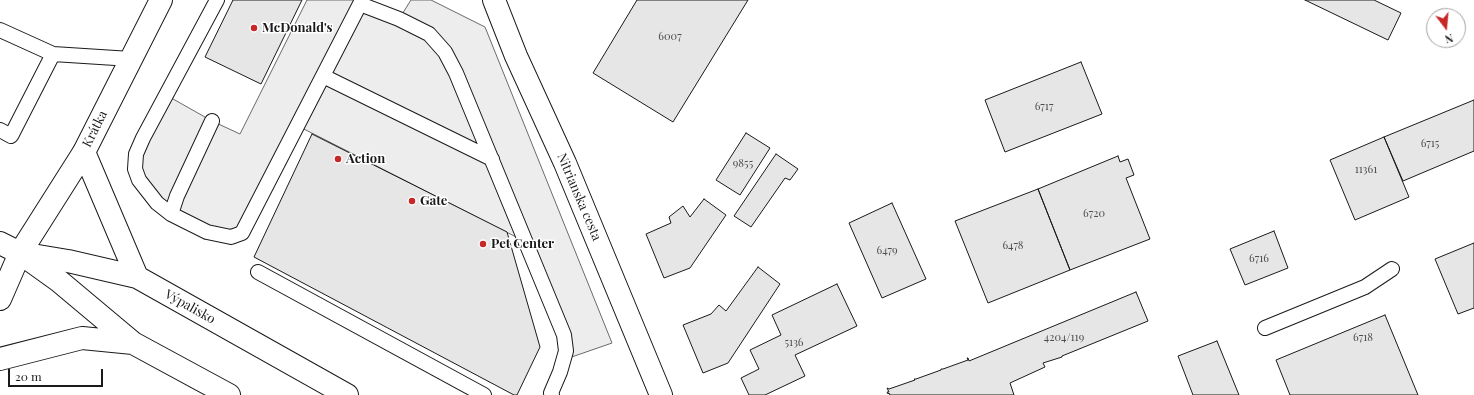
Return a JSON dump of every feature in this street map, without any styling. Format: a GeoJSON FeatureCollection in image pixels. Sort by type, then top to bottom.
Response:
{"type":"FeatureCollection","features":[{"type":"Feature","properties":{"kind":"main road","name":"Krátka"},"geometry":{"type":"LineString","coordinates":[[0,299],[20,253],[84,152],[161,0]]}},
{"type":"Feature","properties":{"kind":"main road","name":"Nitrianska cesta"},"geometry":{"type":"LineString","coordinates":[[494,0],[516,56],[565,163],[661,395]]}},
{"type":"Feature","properties":{"kind":"main road"},"geometry":{"type":"LineString","coordinates":[[84,152],[137,277]]}},
{"type":"Feature","properties":{"kind":"main road","name":"Výpalisko"},"geometry":{"type":"LineString","coordinates":[[0,243],[20,253],[59,281],[133,343],[229,395]]}},
{"type":"Feature","properties":{"kind":"main road","name":"Výpalisko"},"geometry":{"type":"LineString","coordinates":[[20,253],[68,260],[137,277],[347,395]]}},
{"type":"Feature","properties":{"kind":"main road"},"geometry":{"type":"LineString","coordinates":[[0,359],[82,338],[133,343]]}},
{"type":"Feature","properties":{"kind":"lane"},"geometry":{"type":"LineString","coordinates":[[217,0],[136,154],[135,169],[139,180],[157,202],[171,214],[207,232],[231,237],[242,234],[361,2],[399,19],[429,34],[445,52],[456,73],[564,335],[566,351],[560,372],[551,393],[552,395]]}},
{"type":"Feature","properties":{"kind":"lane"},"geometry":{"type":"LineString","coordinates":[[0,30],[53,54],[131,59]]}},
{"type":"Feature","properties":{"kind":"lane"},"geometry":{"type":"LineString","coordinates":[[0,130],[11,136],[53,54]]}},
{"type":"Feature","properties":{"kind":"lane"},"geometry":{"type":"LineString","coordinates":[[323,76],[492,159]]}},
{"type":"Feature","properties":{"kind":"lane"},"geometry":{"type":"LineString","coordinates":[[171,214],[177,196],[212,121]]}},
{"type":"Feature","properties":{"kind":"lane"},"geometry":{"type":"LineString","coordinates":[[1265,328],[1365,287],[1392,269]]}},
{"type":"Feature","properties":{"kind":"lane"},"geometry":{"type":"LineString","coordinates":[[258,272],[484,395]]}},
{"type":"Feature","properties":{"kind":"shaded area"},"geometry":{"type":"Polygon","coordinates":[[[307,0],[362,0],[399,19],[411,0],[431,0],[485,27],[612,343],[563,360],[566,351],[524,241],[298,126],[242,233],[231,237],[171,214],[139,180],[136,154],[166,95],[212,121],[240,134],[307,0]]]}},
{"type":"Feature","properties":{"kind":"building","name":"McDonald's"},"geometry":{"type":"Polygon","coordinates":[[[233,0],[302,0],[261,84],[205,57],[233,0]]]}},
{"type":"Feature","properties":{"kind":"building"},"geometry":{"type":"Polygon","coordinates":[[[637,0],[748,0],[673,122],[593,73],[637,0]]]}},
{"type":"Feature","properties":{"kind":"building"},"geometry":{"type":"Polygon","coordinates":[[[1305,0],[1374,0],[1401,13],[1388,40],[1305,0]]]}},
{"type":"Feature","properties":{"kind":"building"},"geometry":{"type":"Polygon","coordinates":[[[1081,62],[1102,114],[1005,152],[985,100],[1081,62]]]}},
{"type":"Feature","properties":{"kind":"building"},"geometry":{"type":"Polygon","coordinates":[[[1474,100],[1474,151],[1403,181],[1384,137],[1474,100]]]}},
{"type":"Feature","properties":{"kind":"building"},"geometry":{"type":"Polygon","coordinates":[[[746,133],[770,148],[740,195],[716,180],[746,133]]]}},
{"type":"Feature","properties":{"kind":"building"},"geometry":{"type":"Polygon","coordinates":[[[312,134],[507,232],[540,347],[517,395],[514,395],[254,257],[312,134]]]}},
{"type":"Feature","properties":{"kind":"building"},"geometry":{"type":"Polygon","coordinates":[[[1384,137],[1409,197],[1355,220],[1330,160],[1384,137]]]}},
{"type":"Feature","properties":{"kind":"building"},"geometry":{"type":"Polygon","coordinates":[[[776,154],[798,169],[790,180],[785,178],[751,227],[734,216],[776,154]]]}},
{"type":"Feature","properties":{"kind":"building"},"geometry":{"type":"Polygon","coordinates":[[[1118,156],[1120,162],[1128,159],[1134,175],[1126,178],[1150,239],[1070,270],[1038,189],[1118,156]]]}},
{"type":"Feature","properties":{"kind":"building"},"geometry":{"type":"Polygon","coordinates":[[[1038,189],[1070,270],[988,303],[955,221],[1038,189]]]}},
{"type":"Feature","properties":{"kind":"building"},"geometry":{"type":"Polygon","coordinates":[[[704,199],[726,215],[690,268],[664,278],[646,234],[671,223],[669,217],[683,206],[690,217],[704,199]]]}},
{"type":"Feature","properties":{"kind":"building"},"geometry":{"type":"Polygon","coordinates":[[[892,203],[926,279],[882,298],[849,223],[892,203]]]}},
{"type":"Feature","properties":{"kind":"building"},"geometry":{"type":"Polygon","coordinates":[[[1274,231],[1288,268],[1245,285],[1230,249],[1274,231]]]}},
{"type":"Feature","properties":{"kind":"building"},"geometry":{"type":"Polygon","coordinates":[[[1474,243],[1474,308],[1458,314],[1435,259],[1474,243]]]}},
{"type":"Feature","properties":{"kind":"building"},"geometry":{"type":"Polygon","coordinates":[[[758,267],[780,284],[728,363],[703,373],[683,325],[711,314],[719,305],[726,311],[758,267]]]}},
{"type":"Feature","properties":{"kind":"building"},"geometry":{"type":"Polygon","coordinates":[[[837,284],[857,326],[795,355],[805,376],[765,395],[749,395],[741,378],[759,369],[750,350],[781,335],[772,315],[837,284]]]}},
{"type":"Feature","properties":{"kind":"building"},"geometry":{"type":"Polygon","coordinates":[[[1136,292],[1148,321],[1062,357],[1043,363],[1045,367],[1010,383],[1014,395],[890,395],[887,392],[889,392],[887,388],[889,389],[915,380],[914,379],[968,360],[967,358],[969,361],[1136,292]]]}},
{"type":"Feature","properties":{"kind":"building"},"geometry":{"type":"Polygon","coordinates":[[[1385,315],[1418,395],[1290,395],[1276,360],[1385,315]]]}},
{"type":"Feature","properties":{"kind":"building"},"geometry":{"type":"Polygon","coordinates":[[[1217,341],[1239,395],[1193,395],[1178,356],[1217,341]]]}},
{"type":"Feature","properties":{"kind":"place","name":"McDonald's"},"geometry":{"type":"Point","coordinates":[254,28]}},
{"type":"Feature","properties":{"kind":"place","name":"Action"},"geometry":{"type":"Point","coordinates":[338,159]}},
{"type":"Feature","properties":{"kind":"place","name":"Gate"},"geometry":{"type":"Point","coordinates":[412,201]}},
{"type":"Feature","properties":{"kind":"place","name":"Pet Center"},"geometry":{"type":"Point","coordinates":[483,244]}}]}
